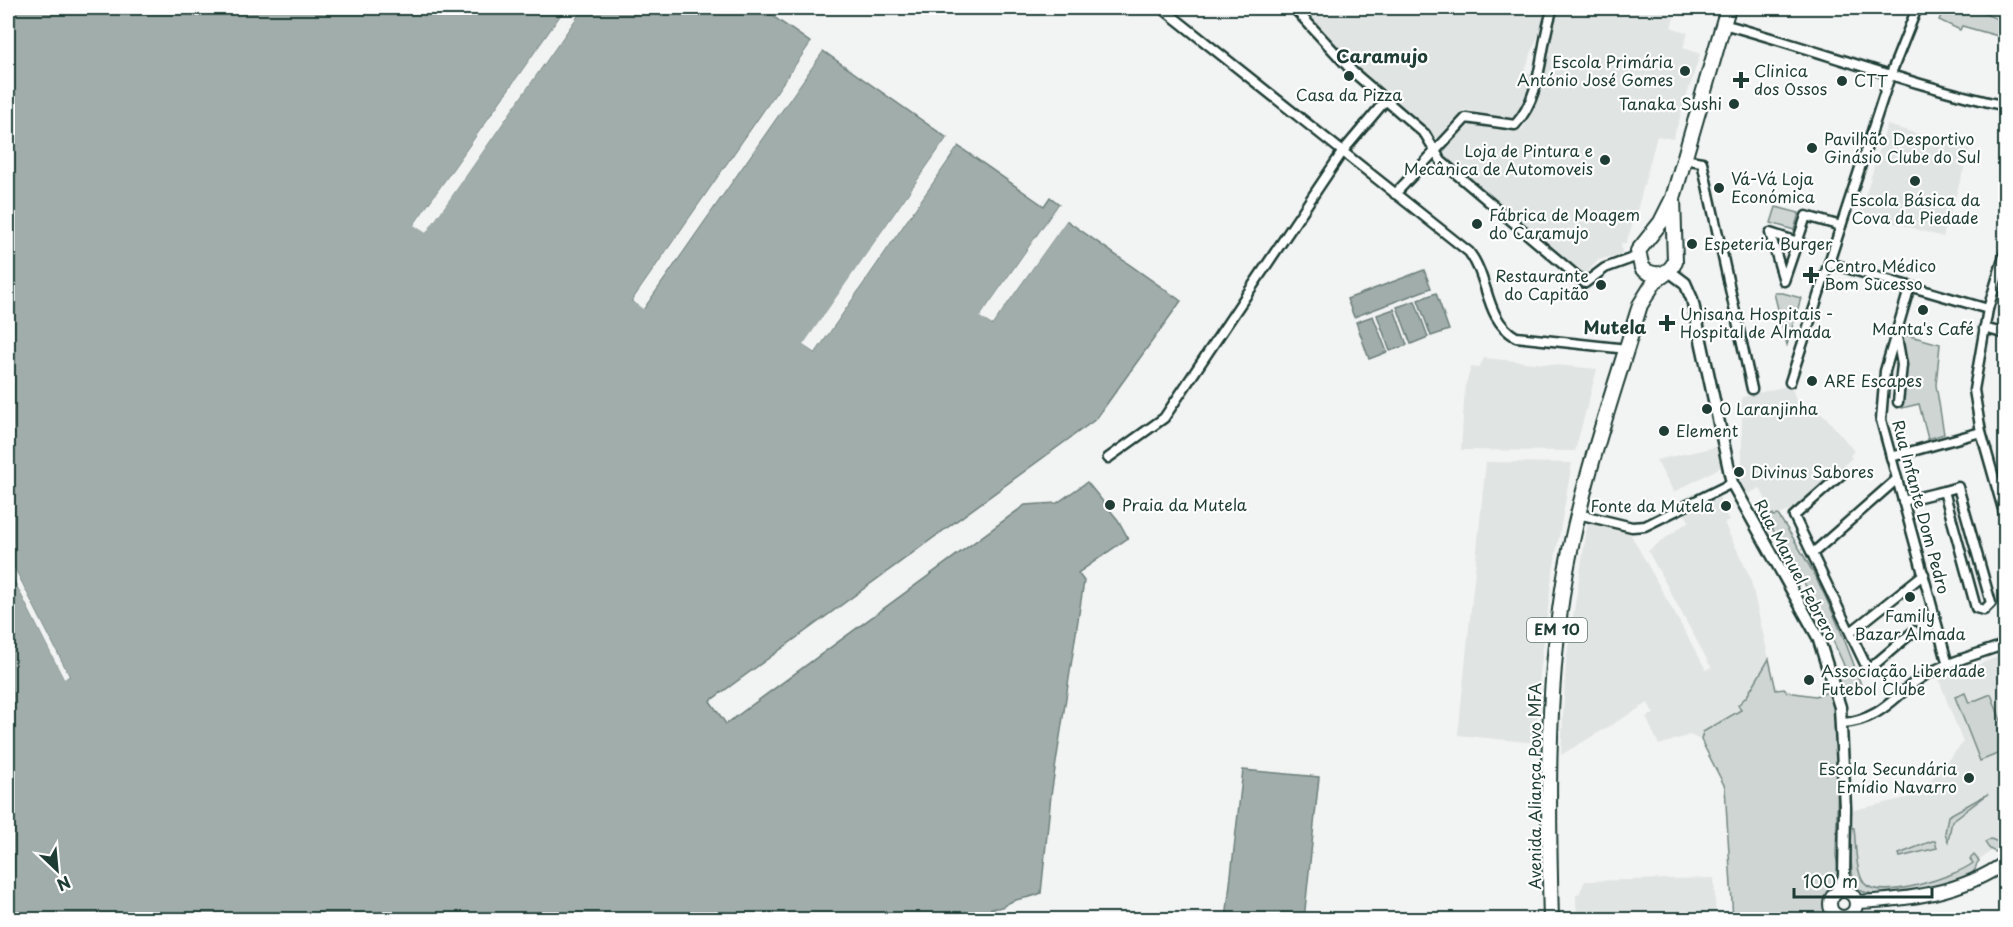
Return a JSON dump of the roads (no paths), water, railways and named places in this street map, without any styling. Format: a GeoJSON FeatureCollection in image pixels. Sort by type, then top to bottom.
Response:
{"type":"FeatureCollection","features":[{"type":"Feature","properties":{"kind":"main road","name":"EM 10"},"geometry":{"type":"LineString","coordinates":[[1638,258],[1640,247],[1661,222],[1673,198],[1728,8]]}},
{"type":"Feature","properties":{"kind":"main road","name":"EM 10"},"geometry":{"type":"LineString","coordinates":[[1667,272],[1675,262],[1676,252],[1673,198]]}},
{"type":"Feature","properties":{"kind":"main road"},"geometry":{"type":"LineString","coordinates":[[1647,239],[1662,237],[1671,242],[1676,252]]}},
{"type":"Feature","properties":{"kind":"main road"},"geometry":{"type":"LineString","coordinates":[[1638,258],[1650,273],[1667,272]]}},
{"type":"Feature","properties":{"kind":"main road","name":"Avenida Aliança Povo MFA"},"geometry":{"type":"LineString","coordinates":[[1638,258],[1640,305]]}},
{"type":"Feature","properties":{"kind":"main road","name":"Avenida Aliança Povo MFA"},"geometry":{"type":"LineString","coordinates":[[1551,920],[1548,788],[1552,670],[1563,587],[1578,514],[1640,305],[1655,281],[1667,272]]}},
{"type":"Feature","properties":{"kind":"main road"},"geometry":{"type":"LineString","coordinates":[[1856,902],[1924,896],[1985,875],[2006,862]]}},
{"type":"Feature","properties":{"kind":"main road"},"geometry":{"type":"LineString","coordinates":[[1846,891],[1853,895],[1856,902],[1854,911],[1846,918],[1837,915],[1832,909],[1831,902],[1834,894],[1846,891]]}},
{"type":"Feature","properties":{"kind":"street"},"geometry":{"type":"LineString","coordinates":[[1162,8],[1469,252],[1476,262],[1495,317],[1505,331],[1516,337],[1627,349]]}},
{"type":"Feature","properties":{"kind":"street"},"geometry":{"type":"LineString","coordinates":[[1294,8],[1353,72],[1425,134],[1441,161],[1584,283],[1605,268],[1638,258]]}},
{"type":"Feature","properties":{"kind":"street"},"geometry":{"type":"LineString","coordinates":[[1395,194],[1466,118],[1515,125],[1521,120],[1537,86],[1553,8]]}},
{"type":"Feature","properties":{"kind":"street"},"geometry":{"type":"LineString","coordinates":[[1790,382],[1890,76],[1917,8]]}},
{"type":"Feature","properties":{"kind":"street"},"geometry":{"type":"LineString","coordinates":[[1724,24],[1780,39],[1890,76],[2006,106]]}},
{"type":"Feature","properties":{"kind":"street"},"geometry":{"type":"LineString","coordinates":[[1108,458],[1164,418],[1343,152],[1386,99]]}},
{"type":"Feature","properties":{"kind":"street"},"geometry":{"type":"LineString","coordinates":[[1683,159],[1702,162],[1752,389]]}},
{"type":"Feature","properties":{"kind":"street"},"geometry":{"type":"LineString","coordinates":[[1798,242],[1770,233],[1784,281],[1798,242],[1806,216],[1841,226]]}},
{"type":"Feature","properties":{"kind":"street"},"geometry":{"type":"LineString","coordinates":[[2006,249],[1988,309],[1974,390],[1981,432],[2006,520]]}},
{"type":"Feature","properties":{"kind":"street"},"geometry":{"type":"LineString","coordinates":[[1829,263],[1988,309]]}},
{"type":"Feature","properties":{"kind":"street","name":"Rua Manuel Febrero"},"geometry":{"type":"LineString","coordinates":[[1667,272],[1685,283],[1692,299],[1732,483],[1818,637],[1834,682],[1843,723],[1845,808],[1844,877],[1841,887],[1834,894]]}},
{"type":"Feature","properties":{"kind":"street","name":"Rua Infante Dom Pedro"},"geometry":{"type":"LineString","coordinates":[[1910,286],[1885,370],[1881,420],[1948,665]]}},
{"type":"Feature","properties":{"kind":"street"},"geometry":{"type":"LineString","coordinates":[[1984,328],[2006,334]]}},
{"type":"Feature","properties":{"kind":"street"},"geometry":{"type":"LineString","coordinates":[[1896,333],[1902,365],[1898,402]]}},
{"type":"Feature","properties":{"kind":"street"},"geometry":{"type":"LineString","coordinates":[[1891,457],[1981,432]]}},
{"type":"Feature","properties":{"kind":"street"},"geometry":{"type":"LineString","coordinates":[[1844,473],[1794,516],[1868,670],[1914,631]]}},
{"type":"Feature","properties":{"kind":"street"},"geometry":{"type":"LineString","coordinates":[[1813,553],[1897,479]]}},
{"type":"Feature","properties":{"kind":"street"},"geometry":{"type":"LineString","coordinates":[[1578,514],[1632,527],[1645,526],[1732,483]]}},
{"type":"Feature","properties":{"kind":"street"},"geometry":{"type":"LineString","coordinates":[[1903,501],[1944,490],[1958,487],[1991,603],[1984,610],[1976,608],[1944,490]]}},
{"type":"Feature","properties":{"kind":"street"},"geometry":{"type":"LineString","coordinates":[[1851,632],[1924,574]]}},
{"type":"Feature","properties":{"kind":"street"},"geometry":{"type":"LineString","coordinates":[[1843,723],[1862,722],[1878,713],[1912,684],[1933,670],[2006,644]]}},
{"type":"Feature","properties":{"kind":"place","name":"Escola Primária António José Gomes"},"geometry":{"type":"Point","coordinates":[1685,71]}},
{"type":"Feature","properties":{"kind":"place","name":"Casa da Pizza"},"geometry":{"type":"Point","coordinates":[1349,76]}},
{"type":"Feature","properties":{"kind":"place","name":"Clinica dos Ossos"},"geometry":{"type":"Point","coordinates":[1741,80]}},
{"type":"Feature","properties":{"kind":"place","name":"CTT"},"geometry":{"type":"Point","coordinates":[1842,81]}},
{"type":"Feature","properties":{"kind":"place","name":"Tanaka Sushi"},"geometry":{"type":"Point","coordinates":[1734,104]}},
{"type":"Feature","properties":{"kind":"place","name":"Pavilhão Desportivo Ginásio Clube do Sul"},"geometry":{"type":"Point","coordinates":[1812,148]}},
{"type":"Feature","properties":{"kind":"place","name":"Loja de Pintura e Mecânica de Automoveis"},"geometry":{"type":"Point","coordinates":[1605,160]}},
{"type":"Feature","properties":{"kind":"place","name":"Escola Básica da Cova da Piedade"},"geometry":{"type":"Point","coordinates":[1915,181]}},
{"type":"Feature","properties":{"kind":"place","name":"Vá-Vá Loja Económica"},"geometry":{"type":"Point","coordinates":[1719,188]}},
{"type":"Feature","properties":{"kind":"place","name":"Fábrica de Moagem do Caramujo"},"geometry":{"type":"Point","coordinates":[1477,224]}},
{"type":"Feature","properties":{"kind":"place","name":"Espeteria Burger"},"geometry":{"type":"Point","coordinates":[1692,244]}},
{"type":"Feature","properties":{"kind":"place","name":"Centro Médico Bom Sucesso"},"geometry":{"type":"Point","coordinates":[1811,275]}},
{"type":"Feature","properties":{"kind":"place","name":"Restaurante do Capitão"},"geometry":{"type":"Point","coordinates":[1601,285]}},
{"type":"Feature","properties":{"kind":"place","name":"Manta's Café"},"geometry":{"type":"Point","coordinates":[1923,310]}},
{"type":"Feature","properties":{"kind":"place","name":"Unisana Hospitais - Hospital de Almada"},"geometry":{"type":"Point","coordinates":[1667,323]}},
{"type":"Feature","properties":{"kind":"place","name":"ARE Escapes"},"geometry":{"type":"Point","coordinates":[1812,381]}},
{"type":"Feature","properties":{"kind":"place","name":"O Laranjinha"},"geometry":{"type":"Point","coordinates":[1707,409]}},
{"type":"Feature","properties":{"kind":"place","name":"Element"},"geometry":{"type":"Point","coordinates":[1664,431]}},
{"type":"Feature","properties":{"kind":"place","name":"Divinus Sabores"},"geometry":{"type":"Point","coordinates":[1739,472]}},
{"type":"Feature","properties":{"kind":"place","name":"Praia da Mutela"},"geometry":{"type":"Point","coordinates":[1110,505]}},
{"type":"Feature","properties":{"kind":"place","name":"Fonte da Mutela"},"geometry":{"type":"Point","coordinates":[1726,506]}},
{"type":"Feature","properties":{"kind":"place","name":"Family Bazar Almada"},"geometry":{"type":"Point","coordinates":[1910,597]}},
{"type":"Feature","properties":{"kind":"place","name":"Associação Liberdade Futebol Clube"},"geometry":{"type":"Point","coordinates":[1809,680]}},
{"type":"Feature","properties":{"kind":"place","name":"Escola Secundária Emídio Navarro"},"geometry":{"type":"Point","coordinates":[1969,778]}},
{"type":"Feature","properties":{"kind":"district","name":"Caramujo"},"geometry":{"type":"Point","coordinates":[1382,57]}},
{"type":"Feature","properties":{"kind":"district","name":"Mutela"},"geometry":{"type":"Point","coordinates":[1615,328]}}]}
